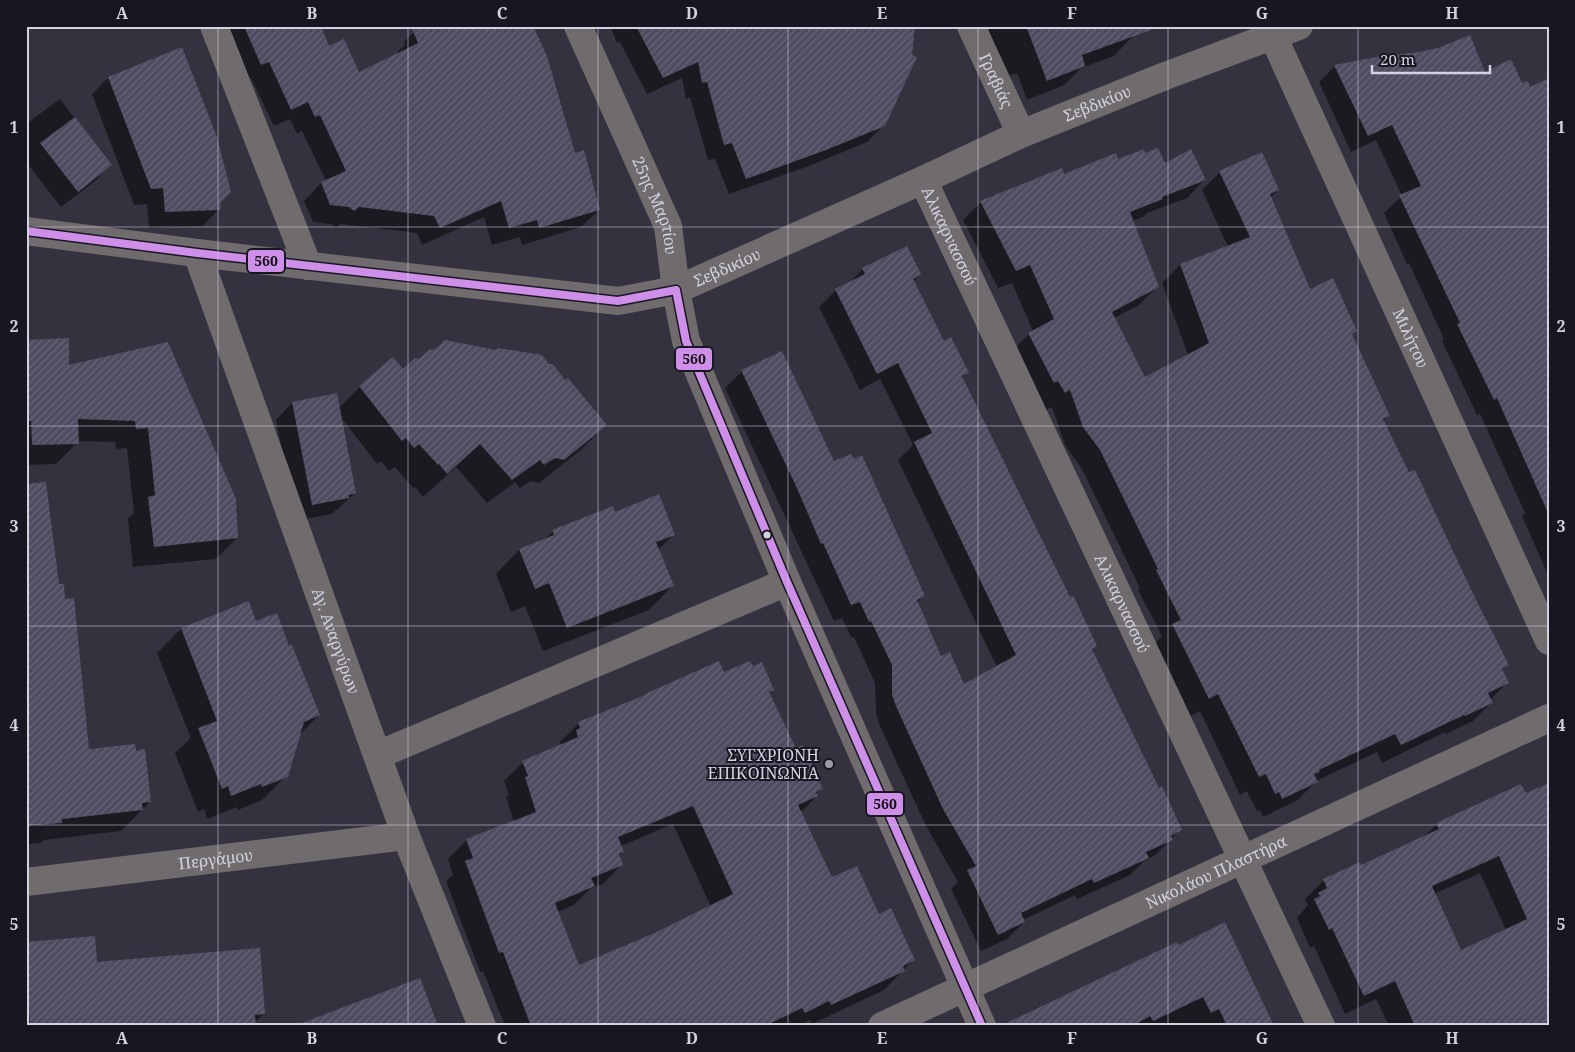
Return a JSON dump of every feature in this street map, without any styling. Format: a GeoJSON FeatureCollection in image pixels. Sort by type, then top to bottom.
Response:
{"type":"FeatureCollection","features":[{"type":"Feature","properties":{"kind":"street"},"geometry":{"type":"LineString","coordinates":[[214,26],[308,266]]}},
{"type":"Feature","properties":{"kind":"street","name":"25ης Μαρτίου"},"geometry":{"type":"LineString","coordinates":[[578,26],[668,226],[676,290],[686,341],[787,582],[982,1026]]}},
{"type":"Feature","properties":{"kind":"street","name":"Γραβιάς"},"geometry":{"type":"LineString","coordinates":[[971,26],[1021,134]]}},
{"type":"Feature","properties":{"kind":"street","name":"Σεβδικίου"},"geometry":{"type":"LineString","coordinates":[[26,231],[198,253],[618,301],[676,290],[923,180],[1021,134],[1165,76],[1299,26]]}},
{"type":"Feature","properties":{"kind":"street","name":"Μιλήτου"},"geometry":{"type":"LineString","coordinates":[[1272,36],[1549,641]]}},
{"type":"Feature","properties":{"kind":"street","name":"Αλικαρνασσού"},"geometry":{"type":"LineString","coordinates":[[923,180],[1321,1026]]}},
{"type":"Feature","properties":{"kind":"street","name":"Αγ. Αναργύρων"},"geometry":{"type":"LineString","coordinates":[[198,253],[406,836],[482,1026]]}},
{"type":"Feature","properties":{"kind":"street"},"geometry":{"type":"LineString","coordinates":[[378,755],[787,582]]}},
{"type":"Feature","properties":{"kind":"street","name":"Νικολάου Πλαστήρα"},"geometry":{"type":"LineString","coordinates":[[882,1026],[1549,718]]}},
{"type":"Feature","properties":{"kind":"street","name":"Περγάμου"},"geometry":{"type":"LineString","coordinates":[[26,882],[406,836]]}},
{"type":"Feature","properties":{"kind":"building"},"geometry":{"type":"Polygon","coordinates":[[[244,26],[321,26],[329,46],[344,39],[359,72],[418,43],[411,26],[533,26],[547,56],[575,153],[584,150],[600,210],[539,228],[537,220],[509,228],[501,201],[440,228],[434,216],[359,207],[354,211],[349,207],[330,205],[321,182],[346,171],[320,115],[315,117],[308,102],[291,110],[269,62],[261,65],[244,26]]]}},
{"type":"Feature","properties":{"kind":"building"},"geometry":{"type":"Polygon","coordinates":[[[636,26],[915,26],[912,55],[917,57],[885,126],[746,179],[732,143],[724,145],[707,82],[702,83],[698,62],[663,78],[636,26]]]}},
{"type":"Feature","properties":{"kind":"building"},"geometry":{"type":"Polygon","coordinates":[[[1026,26],[1151,26],[1151,30],[1082,55],[1085,66],[1047,81],[1026,26]]]}},
{"type":"Feature","properties":{"kind":"building"},"geometry":{"type":"Polygon","coordinates":[[[1470,35],[1485,72],[1511,59],[1522,83],[1528,81],[1530,87],[1549,78],[1549,515],[1497,398],[1494,400],[1457,324],[1460,323],[1399,195],[1421,186],[1392,125],[1368,136],[1334,65],[1438,48],[1470,35]]]}},
{"type":"Feature","properties":{"kind":"building"},"geometry":{"type":"Polygon","coordinates":[[[182,47],[217,137],[231,192],[221,202],[220,210],[165,212],[163,188],[151,189],[108,77],[182,47]]]}},
{"type":"Feature","properties":{"kind":"building"},"geometry":{"type":"Polygon","coordinates":[[[75,117],[112,165],[78,192],[40,143],[75,117]]]}},
{"type":"Feature","properties":{"kind":"building"},"geometry":{"type":"Polygon","coordinates":[[[1158,148],[1165,163],[1191,149],[1206,180],[1130,212],[1159,287],[1112,312],[1145,377],[1209,343],[1180,264],[1250,237],[1219,171],[1262,152],[1279,190],[1270,194],[1310,289],[1333,278],[1357,331],[1352,334],[1390,416],[1383,419],[1409,472],[1415,470],[1509,665],[1502,669],[1509,683],[1488,693],[1493,703],[1401,745],[1395,734],[1319,770],[1320,772],[1314,774],[1318,782],[1282,799],[1279,792],[1275,794],[1266,774],[1259,777],[1218,694],[1209,699],[1172,624],[1181,620],[1100,450],[1083,427],[1070,390],[1065,393],[1058,381],[1054,383],[1028,333],[1054,319],[1030,265],[1016,271],[980,201],[1062,168],[1064,174],[1116,153],[1118,159],[1144,149],[1145,153],[1158,148]]]}},
{"type":"Feature","properties":{"kind":"building"},"geometry":{"type":"Polygon","coordinates":[[[907,246],[921,274],[913,279],[944,341],[951,337],[969,373],[962,376],[1070,597],[1073,595],[1097,646],[1092,649],[1159,788],[1162,786],[1182,830],[1171,836],[1173,840],[1146,852],[1149,858],[1094,883],[1092,879],[1021,913],[1025,922],[998,935],[967,870],[976,866],[943,809],[896,706],[892,695],[892,665],[860,602],[851,605],[741,370],[782,351],[834,461],[851,454],[854,459],[862,455],[925,596],[917,600],[941,656],[950,652],[964,684],[1016,655],[914,442],[932,433],[898,363],[877,374],[835,289],[865,274],[862,268],[907,246]]]}},
{"type":"Feature","properties":{"kind":"building"},"geometry":{"type":"Polygon","coordinates":[[[69,338],[69,365],[168,342],[236,499],[238,538],[154,547],[148,497],[155,495],[148,428],[136,429],[135,421],[78,419],[79,444],[32,445],[31,421],[26,421],[26,340],[69,338]]]}},
{"type":"Feature","properties":{"kind":"building"},"geometry":{"type":"Polygon","coordinates":[[[445,340],[496,350],[498,348],[542,355],[549,364],[553,364],[565,380],[568,378],[607,425],[564,460],[555,458],[544,465],[540,460],[512,480],[480,444],[447,474],[419,444],[414,448],[406,438],[402,441],[359,386],[393,357],[403,369],[415,358],[419,359],[445,340]]]}},
{"type":"Feature","properties":{"kind":"building"},"geometry":{"type":"Polygon","coordinates":[[[337,393],[356,493],[349,495],[349,498],[312,505],[292,402],[337,393]]]}},
{"type":"Feature","properties":{"kind":"building"},"geometry":{"type":"Polygon","coordinates":[[[46,482],[59,584],[64,584],[65,599],[74,598],[89,749],[135,744],[136,751],[145,749],[151,802],[142,803],[143,810],[62,819],[62,823],[26,826],[26,484],[46,482]]]}},
{"type":"Feature","properties":{"kind":"building"},"geometry":{"type":"Polygon","coordinates":[[[659,494],[675,535],[656,542],[674,586],[567,628],[549,583],[535,589],[519,549],[554,535],[552,530],[613,506],[615,512],[659,494]]]}},
{"type":"Feature","properties":{"kind":"building"},"geometry":{"type":"Polygon","coordinates":[[[249,601],[256,621],[277,613],[289,646],[292,645],[320,715],[304,722],[288,777],[262,787],[261,784],[231,796],[228,786],[222,789],[198,728],[217,721],[181,628],[249,601]]]}},
{"type":"Feature","properties":{"kind":"building"},"geometry":{"type":"Polygon","coordinates":[[[719,661],[724,672],[750,661],[753,666],[762,662],[774,690],[769,692],[796,748],[803,745],[823,789],[816,792],[818,796],[798,805],[832,877],[857,866],[879,914],[891,908],[915,960],[903,966],[905,971],[831,1005],[829,1001],[805,1013],[802,1008],[765,1026],[531,1026],[503,952],[499,953],[465,861],[473,858],[466,839],[536,812],[525,777],[528,776],[522,761],[578,737],[576,730],[580,728],[578,722],[719,661]],[[693,806],[618,837],[624,852],[619,854],[623,865],[591,878],[595,886],[555,903],[579,965],[659,931],[733,894],[693,806]]]}},
{"type":"Feature","properties":{"kind":"building"},"geometry":{"type":"Polygon","coordinates":[[[1549,783],[1549,1026],[1415,1026],[1395,981],[1364,996],[1332,928],[1329,930],[1314,899],[1320,896],[1318,893],[1327,888],[1323,879],[1360,862],[1361,865],[1439,829],[1436,823],[1521,784],[1526,793],[1549,783]],[[1499,856],[1432,886],[1461,950],[1527,919],[1499,856]]]}},
{"type":"Feature","properties":{"kind":"building"},"geometry":{"type":"Polygon","coordinates":[[[1225,922],[1274,1026],[1227,1026],[1219,1009],[1211,1013],[1203,997],[1153,1021],[1150,1016],[1132,1026],[1000,1026],[1177,942],[1179,945],[1225,922]]]}},
{"type":"Feature","properties":{"kind":"building"},"geometry":{"type":"Polygon","coordinates":[[[95,936],[97,962],[260,948],[265,1014],[255,1015],[256,1026],[30,1026],[29,1013],[26,1013],[26,942],[95,936]]]}},
{"type":"Feature","properties":{"kind":"building"},"geometry":{"type":"Polygon","coordinates":[[[420,978],[438,1026],[302,1026],[302,1023],[420,978]]]}},
{"type":"Feature","properties":{"kind":"transit line","name":"560"},"geometry":{"type":"LineString","coordinates":[[26,231],[197,253],[618,301],[676,290],[686,341],[787,582],[982,1026]]}},
{"type":"Feature","properties":{"kind":"place","name":"ΣΥΓΧΡΙΟΝΗ ΕΠΙΚΟΙΝΩΝΙΑ"},"geometry":{"type":"Point","coordinates":[829,764]}}]}
